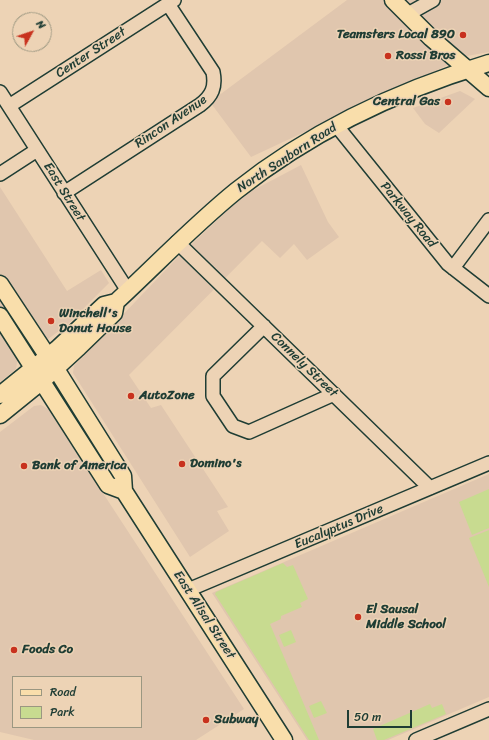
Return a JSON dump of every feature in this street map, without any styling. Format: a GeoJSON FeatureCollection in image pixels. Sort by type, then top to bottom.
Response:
{"type":"FeatureCollection","features":[{"type":"Feature","properties":{"kind":"main road"},"geometry":{"type":"LineString","coordinates":[[393,0],[466,70],[489,88]]}},
{"type":"Feature","properties":{"kind":"main road","name":"North Sanborn Road"},"geometry":{"type":"LineString","coordinates":[[38,375],[52,363],[104,305],[116,302],[177,242],[238,190],[302,145],[336,125],[392,99],[466,70],[489,63]]}},
{"type":"Feature","properties":{"kind":"main road","name":"East Alisal Street"},"geometry":{"type":"LineString","coordinates":[[0,284],[123,476],[124,491],[284,740]]}},
{"type":"Feature","properties":{"kind":"main road"},"geometry":{"type":"LineString","coordinates":[[0,316],[108,485],[124,491]]}},
{"type":"Feature","properties":{"kind":"main road"},"geometry":{"type":"LineString","coordinates":[[0,394],[38,375]]}},
{"type":"Feature","properties":{"kind":"main road"},"geometry":{"type":"LineString","coordinates":[[0,415],[38,375]]}},
{"type":"Feature","properties":{"kind":"street"},"geometry":{"type":"LineString","coordinates":[[408,14],[433,0]]}},
{"type":"Feature","properties":{"kind":"street","name":"Center Street"},"geometry":{"type":"LineString","coordinates":[[9,106],[171,2]]}},
{"type":"Feature","properties":{"kind":"street","name":"Rincon Avenue"},"geometry":{"type":"LineString","coordinates":[[64,193],[200,105],[211,95],[214,84],[212,72],[171,2]]}},
{"type":"Feature","properties":{"kind":"street","name":"East Street"},"geometry":{"type":"LineString","coordinates":[[0,92],[128,291]]}},
{"type":"Feature","properties":{"kind":"street","name":"Parkway Road"},"geometry":{"type":"LineString","coordinates":[[336,125],[453,268],[489,296]]}},
{"type":"Feature","properties":{"kind":"street"},"geometry":{"type":"LineString","coordinates":[[0,174],[37,150]]}},
{"type":"Feature","properties":{"kind":"street"},"geometry":{"type":"LineString","coordinates":[[453,268],[489,220]]}},
{"type":"Feature","properties":{"kind":"street","name":"Connely Street"},"geometry":{"type":"LineString","coordinates":[[177,242],[430,488]]}},
{"type":"Feature","properties":{"kind":"street"},"geometry":{"type":"LineString","coordinates":[[264,326],[213,376],[213,396],[233,426],[249,432],[334,394]]}},
{"type":"Feature","properties":{"kind":"street","name":"Eucalyptus Drive"},"geometry":{"type":"LineString","coordinates":[[188,590],[489,463]]}},
{"type":"Feature","properties":{"kind":"street"},"geometry":{"type":"LineString","coordinates":[[416,740],[489,709]]}},
{"type":"Feature","properties":{"kind":"shaded area"},"geometry":{"type":"Polygon","coordinates":[[[347,0],[489,0],[489,52],[467,56],[251,157],[210,102],[347,0]]]}},
{"type":"Feature","properties":{"kind":"shaded area"},"geometry":{"type":"Polygon","coordinates":[[[460,91],[475,99],[439,133],[425,124],[413,108],[460,91]]]}},
{"type":"Feature","properties":{"kind":"shaded area"},"geometry":{"type":"Polygon","coordinates":[[[301,165],[328,222],[339,237],[307,260],[294,244],[280,258],[262,241],[129,375],[151,408],[161,405],[228,507],[217,511],[229,531],[190,557],[73,373],[74,366],[177,258],[244,195],[301,165]]]}},
{"type":"Feature","properties":{"kind":"shaded area"},"geometry":{"type":"Polygon","coordinates":[[[0,187],[67,291],[101,270],[109,283],[67,325],[17,362],[16,369],[0,382],[0,187]]]}},
{"type":"Feature","properties":{"kind":"shaded area"},"geometry":{"type":"Polygon","coordinates":[[[41,405],[48,409],[244,709],[196,740],[34,740],[0,732],[0,432],[34,406],[41,405]]]}},
{"type":"Feature","properties":{"kind":"shaded area","name":"El Sausal Middle School"},"geometry":{"type":"Polygon","coordinates":[[[489,474],[489,697],[388,740],[307,740],[212,593],[489,474]]]}},
{"type":"Feature","properties":{"kind":"green space"},"geometry":{"type":"Polygon","coordinates":[[[489,489],[489,528],[472,535],[459,502],[489,489]]]}},
{"type":"Feature","properties":{"kind":"green space"},"geometry":{"type":"Polygon","coordinates":[[[489,530],[489,587],[469,538],[489,530]]]}},
{"type":"Feature","properties":{"kind":"green space"},"geometry":{"type":"Polygon","coordinates":[[[283,563],[287,567],[293,565],[308,599],[300,603],[302,607],[281,616],[281,619],[270,624],[319,740],[309,740],[215,594],[216,592],[283,563]]]}},
{"type":"Feature","properties":{"kind":"green space"},"geometry":{"type":"Polygon","coordinates":[[[291,630],[296,642],[284,647],[279,635],[291,630]]]}},
{"type":"Feature","properties":{"kind":"green space"},"geometry":{"type":"Polygon","coordinates":[[[321,701],[327,713],[314,718],[309,706],[321,701]]]}},
{"type":"Feature","properties":{"kind":"green space"},"geometry":{"type":"Polygon","coordinates":[[[430,704],[432,708],[442,704],[446,714],[384,740],[377,740],[373,729],[430,704]]]}},
{"type":"Feature","properties":{"kind":"place","name":"Teamsters Local 890"},"geometry":{"type":"Point","coordinates":[463,35]}},
{"type":"Feature","properties":{"kind":"place","name":"Rossi Bros"},"geometry":{"type":"Point","coordinates":[388,56]}},
{"type":"Feature","properties":{"kind":"place","name":"Central Gas"},"geometry":{"type":"Point","coordinates":[448,102]}},
{"type":"Feature","properties":{"kind":"place","name":"Winchell's Donut House"},"geometry":{"type":"Point","coordinates":[51,321]}},
{"type":"Feature","properties":{"kind":"place","name":"AutoZone"},"geometry":{"type":"Point","coordinates":[131,396]}},
{"type":"Feature","properties":{"kind":"place","name":"Domino's"},"geometry":{"type":"Point","coordinates":[182,464]}},
{"type":"Feature","properties":{"kind":"place","name":"Bank of America"},"geometry":{"type":"Point","coordinates":[24,466]}},
{"type":"Feature","properties":{"kind":"place","name":"El Sausal Middle School"},"geometry":{"type":"Point","coordinates":[358,617]}},
{"type":"Feature","properties":{"kind":"place","name":"Foods Co"},"geometry":{"type":"Point","coordinates":[14,650]}},
{"type":"Feature","properties":{"kind":"place","name":"Subway"},"geometry":{"type":"Point","coordinates":[206,720]}}]}
